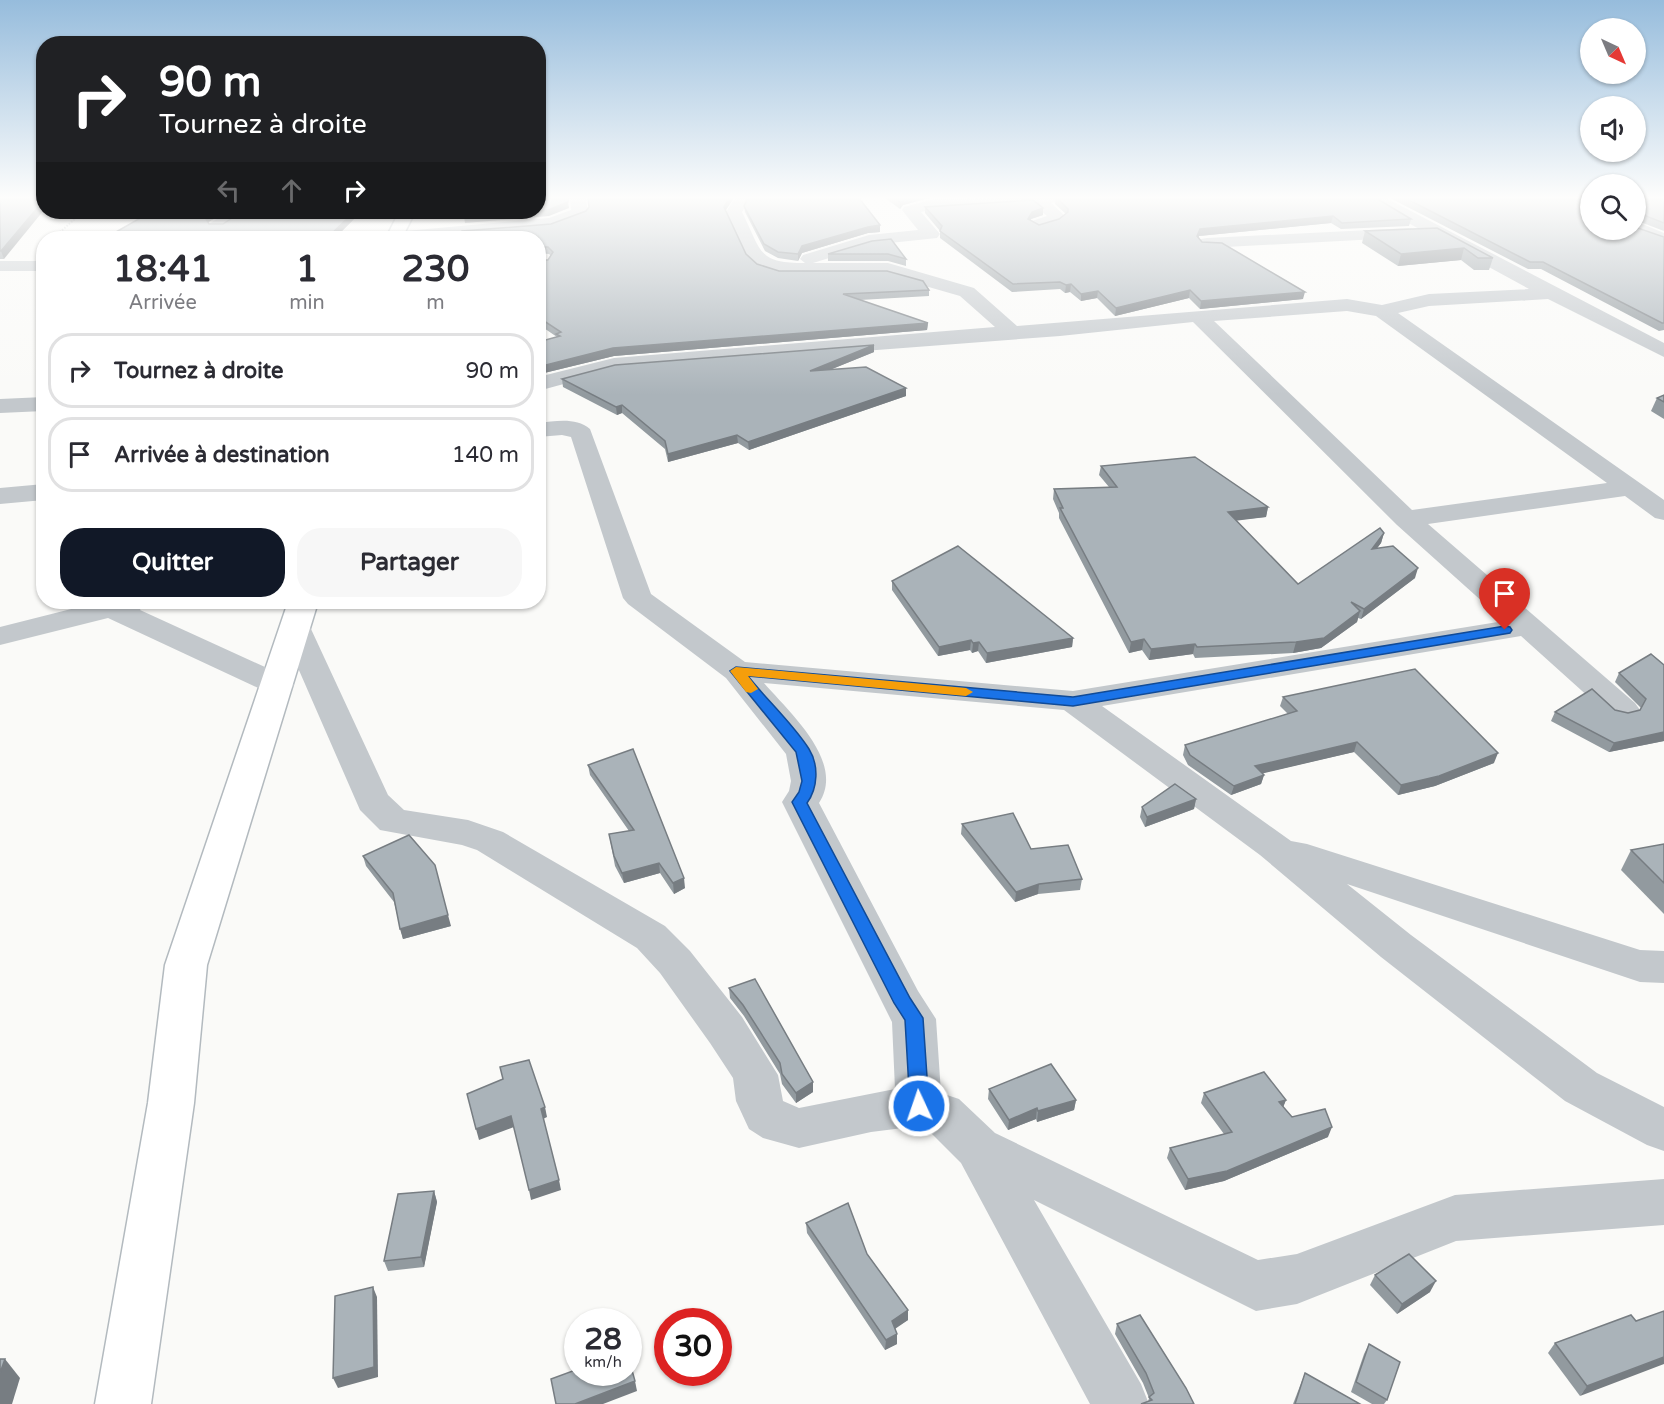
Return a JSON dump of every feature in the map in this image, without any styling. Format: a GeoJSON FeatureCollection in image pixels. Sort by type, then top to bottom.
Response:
{"type":"FeatureCollection","features":[{"type":"Feature","properties":{"kind":"street"},"geometry":{"type":"LineString","coordinates":[[763,264],[779,269],[888,269],[968,292],[1012,332]]}},
{"type":"Feature","properties":{"kind":"street"},"geometry":{"type":"LineString","coordinates":[[779,269],[796,264]]}},
{"type":"Feature","properties":{"kind":"street"},"geometry":{"type":"LineString","coordinates":[[1494,264],[1664,351]]}},
{"type":"Feature","properties":{"kind":"street"},"geometry":{"type":"LineString","coordinates":[[4,274],[22,266],[36,266]]}},
{"type":"Feature","properties":{"kind":"street"},"geometry":{"type":"LineString","coordinates":[[546,382],[614,364],[1060,330],[1198,316],[1347,305],[1382,311],[1422,301],[1551,293]]}},
{"type":"Feature","properties":{"kind":"street"},"geometry":{"type":"LineString","coordinates":[[1382,311],[1664,512]]}},
{"type":"Feature","properties":{"kind":"street"},"geometry":{"type":"LineString","coordinates":[[1198,316],[1406,519],[1623,710]]}},
{"type":"Feature","properties":{"kind":"street"},"geometry":{"type":"LineString","coordinates":[[0,406],[36,404]]}},
{"type":"Feature","properties":{"kind":"street"},"geometry":{"type":"LineString","coordinates":[[546,430],[571,428],[578,429],[582,434],[638,598],[736,671],[803,752],[809,781],[807,793],[800,802],[903,1003],[914,1018],[919,1106]]}},
{"type":"Feature","properties":{"kind":"street"},"geometry":{"type":"LineString","coordinates":[[1406,519],[1630,488]]}},
{"type":"Feature","properties":{"kind":"street"},"geometry":{"type":"LineString","coordinates":[[0,496],[36,493]]}},
{"type":"Feature","properties":{"kind":"street"},"geometry":{"type":"LineString","coordinates":[[0,636],[100,609]]}},
{"type":"Feature","properties":{"kind":"street"},"geometry":{"type":"LineString","coordinates":[[128,609],[278,685]]}},
{"type":"Feature","properties":{"kind":"street"},"geometry":{"type":"LineString","coordinates":[[123,1404],[171,1103],[186,965],[299,615]]}},
{"type":"Feature","properties":{"kind":"street"},"geometry":{"type":"LineString","coordinates":[[299,615],[373,801],[393,821],[468,833],[490,841],[651,937],[675,962],[726,1029],[755,1075],[759,1101],[766,1115],[780,1124],[799,1128],[871,1112],[919,1106],[942,1113],[978,1148],[1121,1404]]}},
{"type":"Feature","properties":{"kind":"street"},"geometry":{"type":"LineString","coordinates":[[736,671],[1073,702],[1528,626]]}},
{"type":"Feature","properties":{"kind":"street"},"geometry":{"type":"LineString","coordinates":[[1073,702],[1273,846],[1396,946],[1581,1087],[1664,1130]]}},
{"type":"Feature","properties":{"kind":"street"},"geometry":{"type":"LineString","coordinates":[[1273,846],[1640,966],[1664,967]]}},
{"type":"Feature","properties":{"kind":"street"},"geometry":{"type":"LineString","coordinates":[[978,1148],[1256,1287],[1297,1280],[1455,1218],[1664,1202]]}},
{"type":"Feature","properties":{"kind":"building"},"geometry":{"type":"Polygon","coordinates":[[[546,264],[756,264],[779,271],[887,271],[923,281],[929,290],[843,294],[928,323],[613,348],[546,365],[546,340],[560,336],[556,334],[561,332],[546,322],[546,264]]]}},
{"type":"Feature","properties":{"kind":"building"},"geometry":{"type":"Polygon","coordinates":[[[985,264],[1257,264],[1305,292],[1201,301],[1190,290],[1116,308],[1098,291],[1081,294],[1071,284],[1066,285],[1060,282],[1013,284],[985,264]]]}},
{"type":"Feature","properties":{"kind":"building"},"geometry":{"type":"Polygon","coordinates":[[[1546,264],[1664,264],[1664,323],[1662,323],[1546,264]]]}},
{"type":"Feature","properties":{"kind":"building"},"geometry":{"type":"Polygon","coordinates":[[[874,345],[810,371],[866,367],[906,388],[748,442],[737,435],[668,454],[665,441],[622,405],[616,407],[562,379],[615,365],[874,345]]]}},
{"type":"Feature","properties":{"kind":"building"},"geometry":{"type":"Polygon","coordinates":[[[1664,395],[1664,402],[1657,398],[1664,395]]]}},
{"type":"Feature","properties":{"kind":"building"},"geometry":{"type":"Polygon","coordinates":[[[1195,457],[1268,507],[1228,512],[1298,584],[1380,528],[1384,533],[1372,549],[1393,546],[1418,568],[1364,609],[1351,602],[1360,611],[1324,638],[1296,642],[1197,647],[1195,644],[1151,649],[1144,639],[1131,642],[1060,508],[1063,508],[1054,489],[1117,487],[1101,466],[1195,457]]]}},
{"type":"Feature","properties":{"kind":"building"},"geometry":{"type":"Polygon","coordinates":[[[958,546],[1073,638],[987,653],[979,642],[973,643],[971,640],[939,647],[892,581],[958,546]]]}},
{"type":"Feature","properties":{"kind":"building"},"geometry":{"type":"Polygon","coordinates":[[[1651,654],[1664,665],[1664,732],[1614,743],[1555,712],[1592,689],[1615,710],[1628,713],[1640,710],[1646,699],[1619,673],[1651,654]]]}},
{"type":"Feature","properties":{"kind":"building"},"geometry":{"type":"Polygon","coordinates":[[[1415,669],[1498,753],[1439,776],[1401,785],[1357,742],[1255,766],[1264,775],[1234,786],[1190,755],[1185,745],[1297,711],[1283,697],[1415,669]]]}},
{"type":"Feature","properties":{"kind":"building"},"geometry":{"type":"Polygon","coordinates":[[[633,749],[684,878],[673,883],[659,863],[622,873],[614,856],[609,834],[634,830],[588,765],[633,749]]]}},
{"type":"Feature","properties":{"kind":"building"},"geometry":{"type":"Polygon","coordinates":[[[1175,784],[1196,799],[1147,817],[1142,807],[1175,784]]]}},
{"type":"Feature","properties":{"kind":"building"},"geometry":{"type":"Polygon","coordinates":[[[1013,813],[1031,849],[1068,845],[1082,879],[1039,884],[1016,892],[962,824],[1013,813]]]}},
{"type":"Feature","properties":{"kind":"building"},"geometry":{"type":"Polygon","coordinates":[[[409,835],[435,865],[448,915],[400,929],[393,893],[363,856],[409,835]]]}},
{"type":"Feature","properties":{"kind":"building"},"geometry":{"type":"Polygon","coordinates":[[[1664,844],[1664,883],[1631,850],[1664,844]]]}},
{"type":"Feature","properties":{"kind":"building"},"geometry":{"type":"Polygon","coordinates":[[[755,979],[813,1082],[796,1093],[782,1074],[780,1063],[743,1005],[729,988],[755,979]]]}},
{"type":"Feature","properties":{"kind":"building"},"geometry":{"type":"Polygon","coordinates":[[[529,1060],[545,1107],[541,1109],[559,1180],[529,1190],[511,1116],[476,1129],[467,1094],[503,1079],[500,1067],[529,1060]]]}},
{"type":"Feature","properties":{"kind":"building"},"geometry":{"type":"Polygon","coordinates":[[[1051,1064],[1076,1100],[1038,1111],[1037,1108],[1009,1120],[989,1089],[1051,1064]]]}},
{"type":"Feature","properties":{"kind":"building"},"geometry":{"type":"Polygon","coordinates":[[[1264,1072],[1286,1100],[1279,1102],[1292,1117],[1325,1109],[1332,1127],[1227,1171],[1188,1179],[1170,1148],[1232,1132],[1204,1093],[1264,1072]]]}},
{"type":"Feature","properties":{"kind":"building"},"geometry":{"type":"Polygon","coordinates":[[[434,1191],[421,1257],[384,1261],[398,1194],[434,1191]]]}},
{"type":"Feature","properties":{"kind":"building"},"geometry":{"type":"Polygon","coordinates":[[[848,1203],[867,1254],[908,1310],[892,1321],[897,1334],[886,1340],[806,1223],[848,1203]]]}},
{"type":"Feature","properties":{"kind":"building"},"geometry":{"type":"Polygon","coordinates":[[[1409,1254],[1436,1281],[1402,1304],[1375,1275],[1409,1254]]]}},
{"type":"Feature","properties":{"kind":"building"},"geometry":{"type":"Polygon","coordinates":[[[373,1287],[374,1367],[333,1378],[335,1296],[373,1287]]]}},
{"type":"Feature","properties":{"kind":"building"},"geometry":{"type":"Polygon","coordinates":[[[1664,1311],[1664,1357],[1587,1386],[1555,1343],[1631,1315],[1636,1321],[1664,1311]]]}},
{"type":"Feature","properties":{"kind":"building"},"geometry":{"type":"Polygon","coordinates":[[[1140,1315],[1194,1404],[1141,1404],[1152,1400],[1149,1397],[1154,1393],[1146,1373],[1117,1324],[1140,1315]]]}},
{"type":"Feature","properties":{"kind":"building"},"geometry":{"type":"Polygon","coordinates":[[[1369,1344],[1400,1362],[1387,1400],[1356,1382],[1369,1344]]]}},
{"type":"Feature","properties":{"kind":"building"},"geometry":{"type":"Polygon","coordinates":[[[0,1359],[5,1359],[0,1373],[0,1359]]]}},
{"type":"Feature","properties":{"kind":"building"},"geometry":{"type":"Polygon","coordinates":[[[1305,1373],[1360,1404],[1295,1404],[1305,1373]]]}},
{"type":"Feature","properties":{"kind":"building"},"geometry":{"type":"Polygon","coordinates":[[[564,1374],[564,1386],[622,1386],[575,1404],[556,1404],[551,1379],[564,1374]]]}},
{"type":"Feature","properties":{"kind":"slow traffic"},"geometry":{"type":"LineString","coordinates":[[751,689],[736,671],[966,692]]}},
{"type":"Feature","properties":{"kind":"route"},"geometry":{"type":"LineString","coordinates":[[919,1106],[914,1018],[903,1003],[800,802],[807,793],[809,781],[803,752],[736,671],[1073,702],[1505,630]]}}]}
